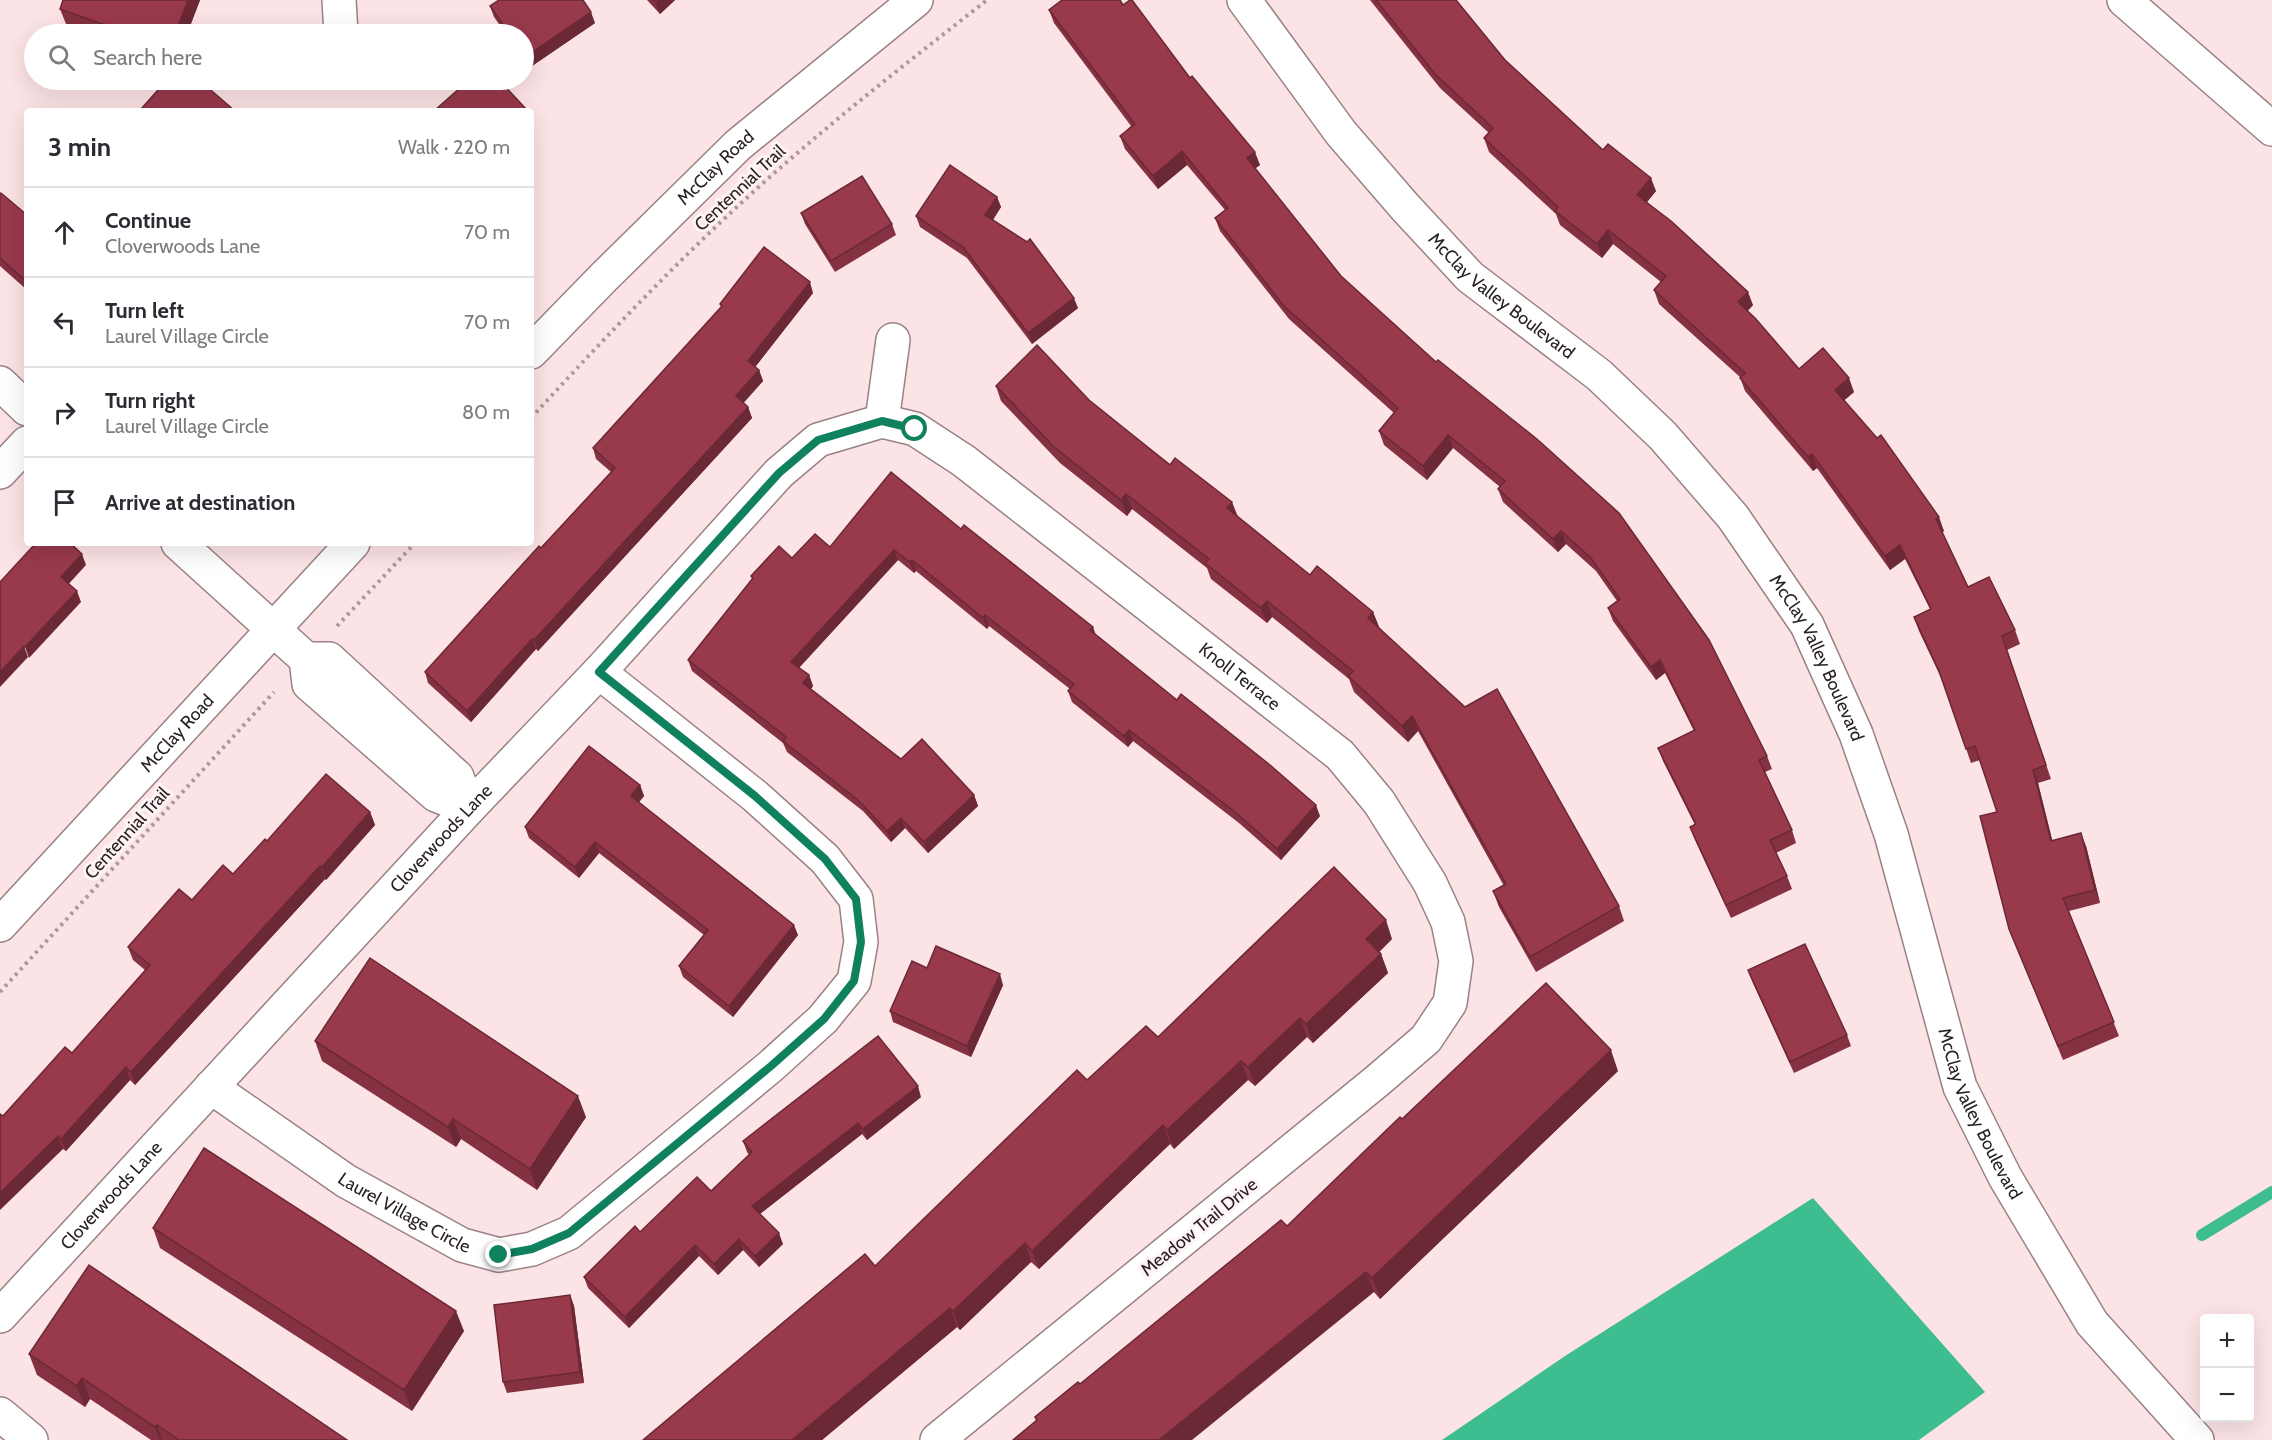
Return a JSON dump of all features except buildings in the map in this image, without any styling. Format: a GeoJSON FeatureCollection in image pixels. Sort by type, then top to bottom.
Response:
{"type":"FeatureCollection","features":[{"type":"Feature","properties":{"kind":"street"},"geometry":{"type":"LineString","coordinates":[[339,0],[340,24]]}},
{"type":"Feature","properties":{"kind":"street","name":"McClay Road"},"geometry":{"type":"LineString","coordinates":[[534,349],[738,145],[916,0]]}},
{"type":"Feature","properties":{"kind":"street","name":"McClay Valley Boulevard"},"geometry":{"type":"LineString","coordinates":[[1244,0],[1341,133],[1470,277],[1599,375],[1663,436],[1733,517],[1807,625],[1856,734],[1891,834],[1960,1087],[2005,1177],[2092,1323],[2197,1440]]}},
{"type":"Feature","properties":{"kind":"street"},"geometry":{"type":"LineString","coordinates":[[2124,0],[2272,129]]}},
{"type":"Feature","properties":{"kind":"street"},"geometry":{"type":"LineString","coordinates":[[882,421],[892,340]]}},
{"type":"Feature","properties":{"kind":"street"},"geometry":{"type":"LineString","coordinates":[[0,383],[24,406]]}},
{"type":"Feature","properties":{"kind":"street","name":"Knoll Terrace"},"geometry":{"type":"LineString","coordinates":[[882,421],[915,429],[964,461],[1340,755],[1379,802],[1430,883],[1448,922],[1456,961],[1450,1004]]}},
{"type":"Feature","properties":{"kind":"street","name":"Cloverwoods Lane"},"geometry":{"type":"LineString","coordinates":[[0,1316],[468,808],[599,672],[779,473],[818,440],[882,421]]}},
{"type":"Feature","properties":{"kind":"street"},"geometry":{"type":"LineString","coordinates":[[0,472],[24,446]]}},
{"type":"Feature","properties":{"kind":"street"},"geometry":{"type":"LineString","coordinates":[[181,546],[306,659],[329,659],[457,777],[468,808]]}},
{"type":"Feature","properties":{"kind":"street","name":"McClay Road"},"geometry":{"type":"LineString","coordinates":[[0,925],[350,546]]}},
{"type":"Feature","properties":{"kind":"street","name":"Laurel Village Circle"},"geometry":{"type":"LineString","coordinates":[[211,1087],[346,1180],[462,1245],[499,1255],[532,1249],[569,1233],[771,1066],[824,1019],[854,981],[861,942],[856,899],[825,859],[755,796],[599,672]]}},
{"type":"Feature","properties":{"kind":"street","name":"Meadow Trail Drive"},"geometry":{"type":"LineString","coordinates":[[937,1440],[1377,1081],[1426,1039],[1450,1004]]}},
{"type":"Feature","properties":{"kind":"street"},"geometry":{"type":"LineString","coordinates":[[0,1414],[31,1440]]}},
{"type":"Feature","properties":{"kind":"path","name":"Centennial Trail"},"geometry":{"type":"LineString","coordinates":[[534,415],[692,251],[778,170],[905,64],[987,0]]}},
{"type":"Feature","properties":{"kind":"path"},"geometry":{"type":"LineString","coordinates":[[344,619],[412,546]]}},
{"type":"Feature","properties":{"kind":"path","name":"Centennial Trail"},"geometry":{"type":"LineString","coordinates":[[0,992],[275,692]]}},
{"type":"Feature","properties":{"kind":"shaded area"},"geometry":{"type":"Polygon","coordinates":[[[1813,1198],[1985,1392],[1919,1440],[1442,1440],[1565,1356],[1813,1198]]]}},
{"type":"Feature","properties":{"kind":"waterway"},"geometry":{"type":"LineString","coordinates":[[2202,1235],[2272,1192]]}},
{"type":"Feature","properties":{"kind":"route"},"geometry":{"type":"LineString","coordinates":[[499,1255],[532,1249],[569,1233],[771,1066],[824,1019],[854,981],[861,942],[856,899],[825,859],[755,796],[599,672],[779,473],[818,440],[882,421],[915,429]]}}]}
